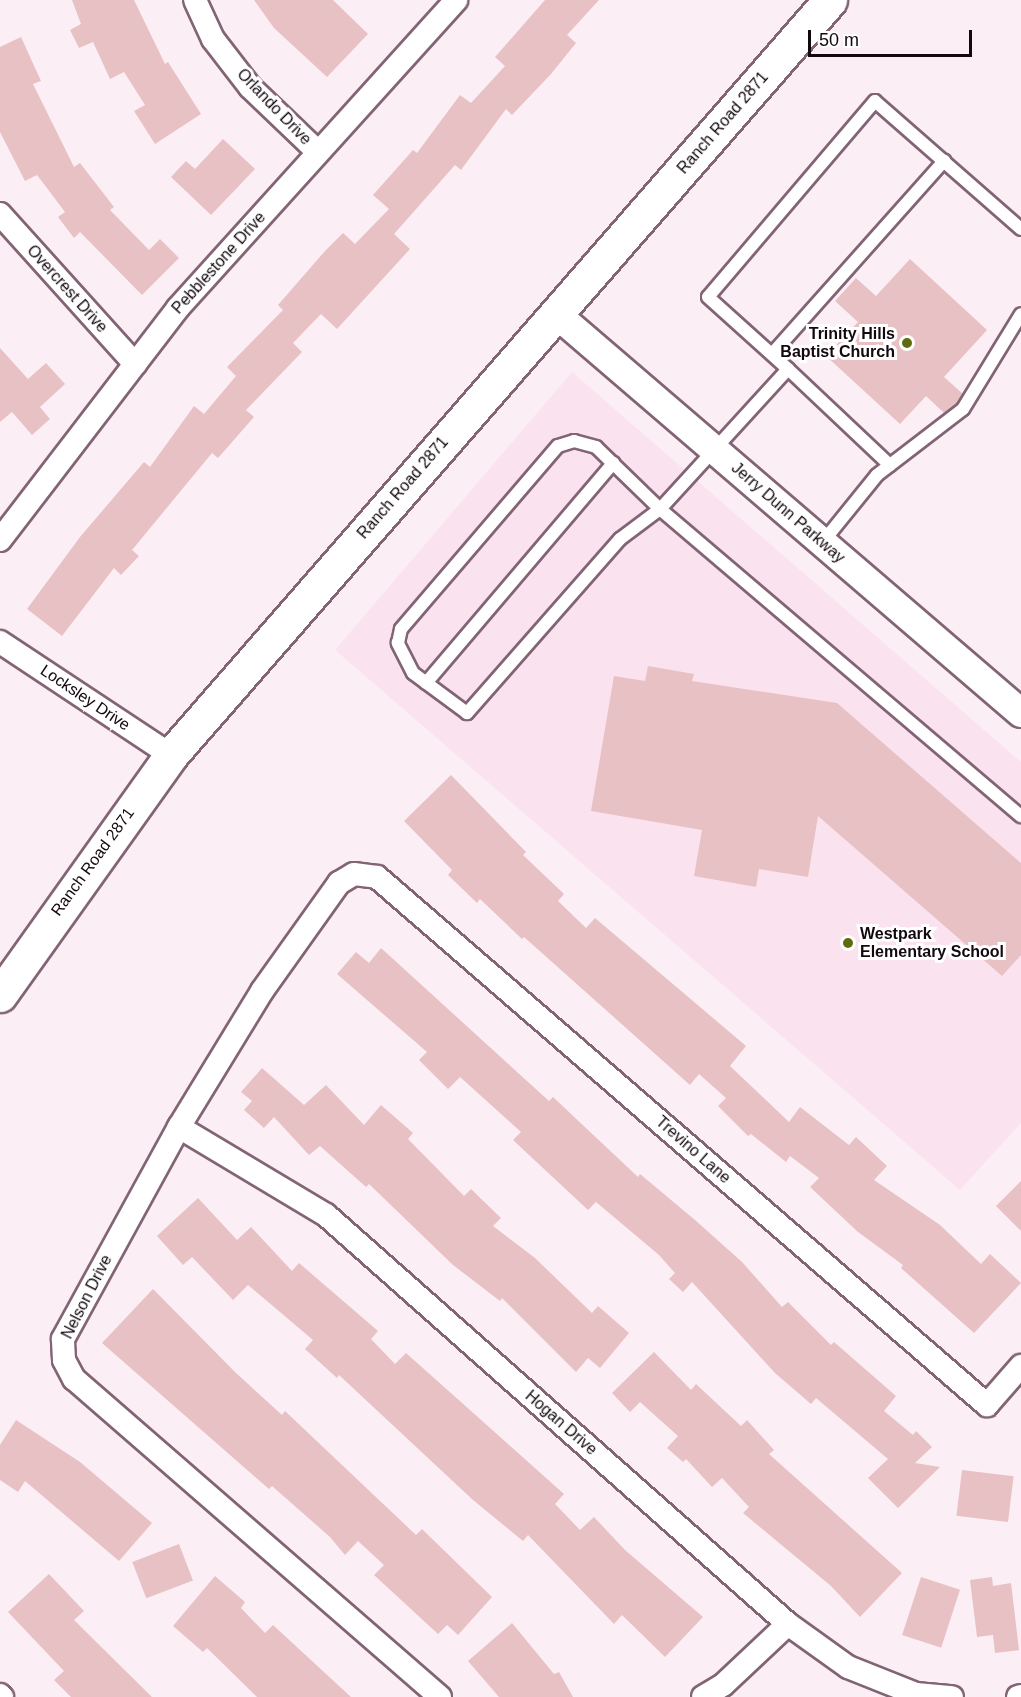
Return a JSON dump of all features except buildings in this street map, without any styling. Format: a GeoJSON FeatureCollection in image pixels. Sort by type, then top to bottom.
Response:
{"type":"FeatureCollection","features":[{"type":"Feature","properties":{"kind":"main road","name":"Ranch Road 2871"},"geometry":{"type":"LineString","coordinates":[[0,995],[171,755],[830,0]]}},
{"type":"Feature","properties":{"kind":"street","name":"Orlando Drive"},"geometry":{"type":"LineString","coordinates":[[195,0],[213,39],[250,87],[318,152]]}},
{"type":"Feature","properties":{"kind":"street","name":"Pebblestone Drive"},"geometry":{"type":"LineString","coordinates":[[0,540],[178,308],[456,0]]}},
{"type":"Feature","properties":{"kind":"street","name":"Overcrest Drive"},"geometry":{"type":"LineString","coordinates":[[0,214],[135,364]]}},
{"type":"Feature","properties":{"kind":"street","name":"Jerry Dunn Parkway"},"geometry":{"type":"LineString","coordinates":[[555,313],[1021,713]]}},
{"type":"Feature","properties":{"kind":"street","name":"Locksley Drive"},"geometry":{"type":"LineString","coordinates":[[0,642],[171,755]]}},
{"type":"Feature","properties":{"kind":"street","name":"Nelson Drive"},"geometry":{"type":"LineString","coordinates":[[354,874],[339,884],[262,991],[179,1127],[63,1339],[63,1360],[74,1378],[440,1697]]}},
{"type":"Feature","properties":{"kind":"street","name":"Trevino Lane"},"geometry":{"type":"LineString","coordinates":[[354,874],[377,877],[987,1405],[1021,1366]]}},
{"type":"Feature","properties":{"kind":"street","name":"Hogan Drive"},"geometry":{"type":"LineString","coordinates":[[179,1127],[326,1215],[788,1624],[848,1667],[916,1694],[952,1697]]}},
{"type":"Feature","properties":{"kind":"street"},"geometry":{"type":"LineString","coordinates":[[703,1697],[723,1685],[788,1624]]}},
{"type":"Feature","properties":{"kind":"lane"},"geometry":{"type":"LineString","coordinates":[[890,465],[708,297],[875,101],[1021,229]]}},
{"type":"Feature","properties":{"kind":"lane"},"geometry":{"type":"LineString","coordinates":[[772,354],[944,161]]}},
{"type":"Feature","properties":{"kind":"lane"},"geometry":{"type":"LineString","coordinates":[[822,543],[890,465],[963,409],[1021,314]]}},
{"type":"Feature","properties":{"kind":"lane"},"geometry":{"type":"LineString","coordinates":[[788,369],[660,509],[620,539],[466,713],[413,673],[398,643],[401,629],[421,602],[558,446],[574,441],[596,447],[660,509],[1021,816]]}},
{"type":"Feature","properties":{"kind":"lane"},"geometry":{"type":"LineString","coordinates":[[426,683],[613,463]]}},
{"type":"Feature","properties":{"kind":"shaded area","name":"Westpark Elementary School"},"geometry":{"type":"Polygon","coordinates":[[[572,372],[1021,762],[1021,1123],[960,1190],[335,650],[572,372]]]}},
{"type":"Feature","properties":{"kind":"place","name":"Trinity Hills Baptist Church"},"geometry":{"type":"Point","coordinates":[907,343]}},
{"type":"Feature","properties":{"kind":"place","name":"Westpark Elementary School"},"geometry":{"type":"Point","coordinates":[848,943]}}]}
